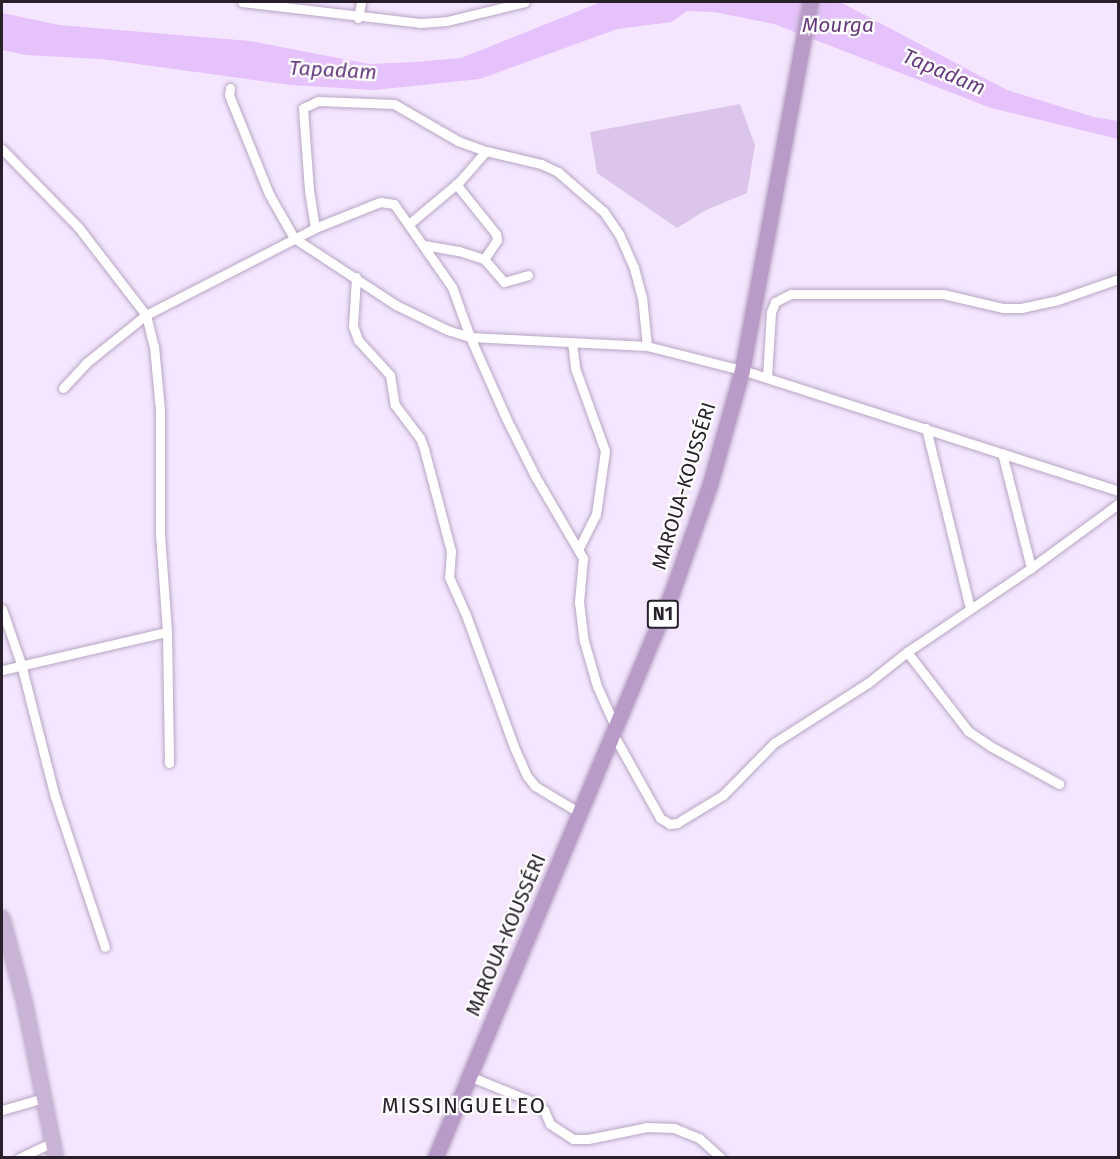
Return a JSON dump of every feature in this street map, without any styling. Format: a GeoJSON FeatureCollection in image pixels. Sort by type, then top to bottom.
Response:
{"type":"FeatureCollection","features":[{"type":"Feature","properties":{"kind":"highway","name":"MAROUA-KOUSSÉRI"},"geometry":{"type":"LineString","coordinates":[[435,1158],[672,592],[710,484],[742,370],[810,2]]}},
{"type":"Feature","properties":{"kind":"main road"},"geometry":{"type":"LineString","coordinates":[[2,918],[24,1000],[56,1158]]}},
{"type":"Feature","properties":{"kind":"street"},"geometry":{"type":"LineString","coordinates":[[242,2],[420,24],[447,21],[525,2]]}},
{"type":"Feature","properties":{"kind":"street"},"geometry":{"type":"LineString","coordinates":[[358,18],[361,2]]}},
{"type":"Feature","properties":{"kind":"street"},"geometry":{"type":"LineString","coordinates":[[230,88],[228,95],[269,194],[294,238],[396,304],[447,330],[470,337],[647,346],[742,370],[1116,490],[1119,480]]}},
{"type":"Feature","properties":{"kind":"street"},"geometry":{"type":"LineString","coordinates":[[315,228],[309,190],[303,108],[318,101],[394,104],[458,141],[486,151],[541,164],[558,172],[604,212],[619,234],[634,268],[642,297],[647,346]]}},
{"type":"Feature","properties":{"kind":"street"},"geometry":{"type":"LineString","coordinates":[[2,149],[79,228],[146,315],[154,346],[160,410],[160,534],[167,632],[169,763]]}},
{"type":"Feature","properties":{"kind":"street"},"geometry":{"type":"LineString","coordinates":[[409,224],[456,184],[486,151]]}},
{"type":"Feature","properties":{"kind":"street"},"geometry":{"type":"LineString","coordinates":[[456,184],[496,234],[497,240],[484,259]]}},
{"type":"Feature","properties":{"kind":"street"},"geometry":{"type":"LineString","coordinates":[[63,388],[86,363],[146,315],[315,228],[387,201],[398,208],[452,287],[470,337],[535,476],[584,562],[579,602],[584,641],[597,686],[614,729],[660,818],[670,825],[723,795],[774,743],[868,684],[907,652],[1031,568],[1119,504]]}},
{"type":"Feature","properties":{"kind":"street"},"geometry":{"type":"LineString","coordinates":[[424,245],[459,251],[484,259],[504,282],[528,275]]}},
{"type":"Feature","properties":{"kind":"street"},"geometry":{"type":"LineString","coordinates":[[356,277],[353,326],[358,340],[390,375],[395,405],[420,438],[451,551],[449,577],[466,615],[514,747],[527,776],[535,786],[580,813]]}},
{"type":"Feature","properties":{"kind":"street"},"geometry":{"type":"LineString","coordinates":[[767,378],[771,312],[775,302],[790,294],[943,294],[1004,308],[1021,308],[1056,301],[1119,279]]}},
{"type":"Feature","properties":{"kind":"street"},"geometry":{"type":"LineString","coordinates":[[572,342],[575,368],[605,451],[596,514],[578,550]]}},
{"type":"Feature","properties":{"kind":"street"},"geometry":{"type":"LineString","coordinates":[[926,428],[970,609]]}},
{"type":"Feature","properties":{"kind":"street"},"geometry":{"type":"LineString","coordinates":[[1002,453],[1031,568]]}},
{"type":"Feature","properties":{"kind":"street"},"geometry":{"type":"LineString","coordinates":[[2,609],[21,664],[55,797],[105,946]]}},
{"type":"Feature","properties":{"kind":"street"},"geometry":{"type":"LineString","coordinates":[[2,670],[167,632]]}},
{"type":"Feature","properties":{"kind":"street"},"geometry":{"type":"LineString","coordinates":[[907,652],[968,731],[990,746],[1059,784]]}},
{"type":"Feature","properties":{"kind":"street"},"geometry":{"type":"LineString","coordinates":[[469,1076],[533,1102],[544,1110],[550,1124],[573,1139],[588,1139],[647,1127],[674,1128],[699,1138],[721,1158]]}},
{"type":"Feature","properties":{"kind":"street"},"geometry":{"type":"LineString","coordinates":[[2,1110],[44,1098]]}},
{"type":"Feature","properties":{"kind":"street"},"geometry":{"type":"LineString","coordinates":[[19,1158],[53,1142]]}},
{"type":"Feature","properties":{"kind":"shaded area"},"geometry":{"type":"Polygon","coordinates":[[[740,104],[755,145],[747,193],[706,210],[677,228],[597,173],[590,132],[740,104]]]}},
{"type":"Feature","properties":{"kind":"water","name":"Mourga"},"geometry":{"type":"Polygon","coordinates":[[[601,2],[840,2],[1007,90],[1094,117],[1118,121],[1118,139],[991,108],[774,24],[714,12],[687,11],[672,22],[617,29],[480,79],[374,90],[290,85],[101,59],[26,55],[2,50],[2,13],[59,25],[250,41],[369,64],[415,62],[461,58],[601,2]]]}},
{"type":"Feature","properties":{"kind":"district","name":"MISSINGUELEO"},"geometry":{"type":"Point","coordinates":[464,1106]}},
{"type":"Feature","properties":{"kind":"water label","name":"Tapadam"},"geometry":{"type":"Point","coordinates":[333,70]}},
{"type":"Feature","properties":{"kind":"water label","name":"Tapadam"},"geometry":{"type":"Point","coordinates":[944,72]}}]}
